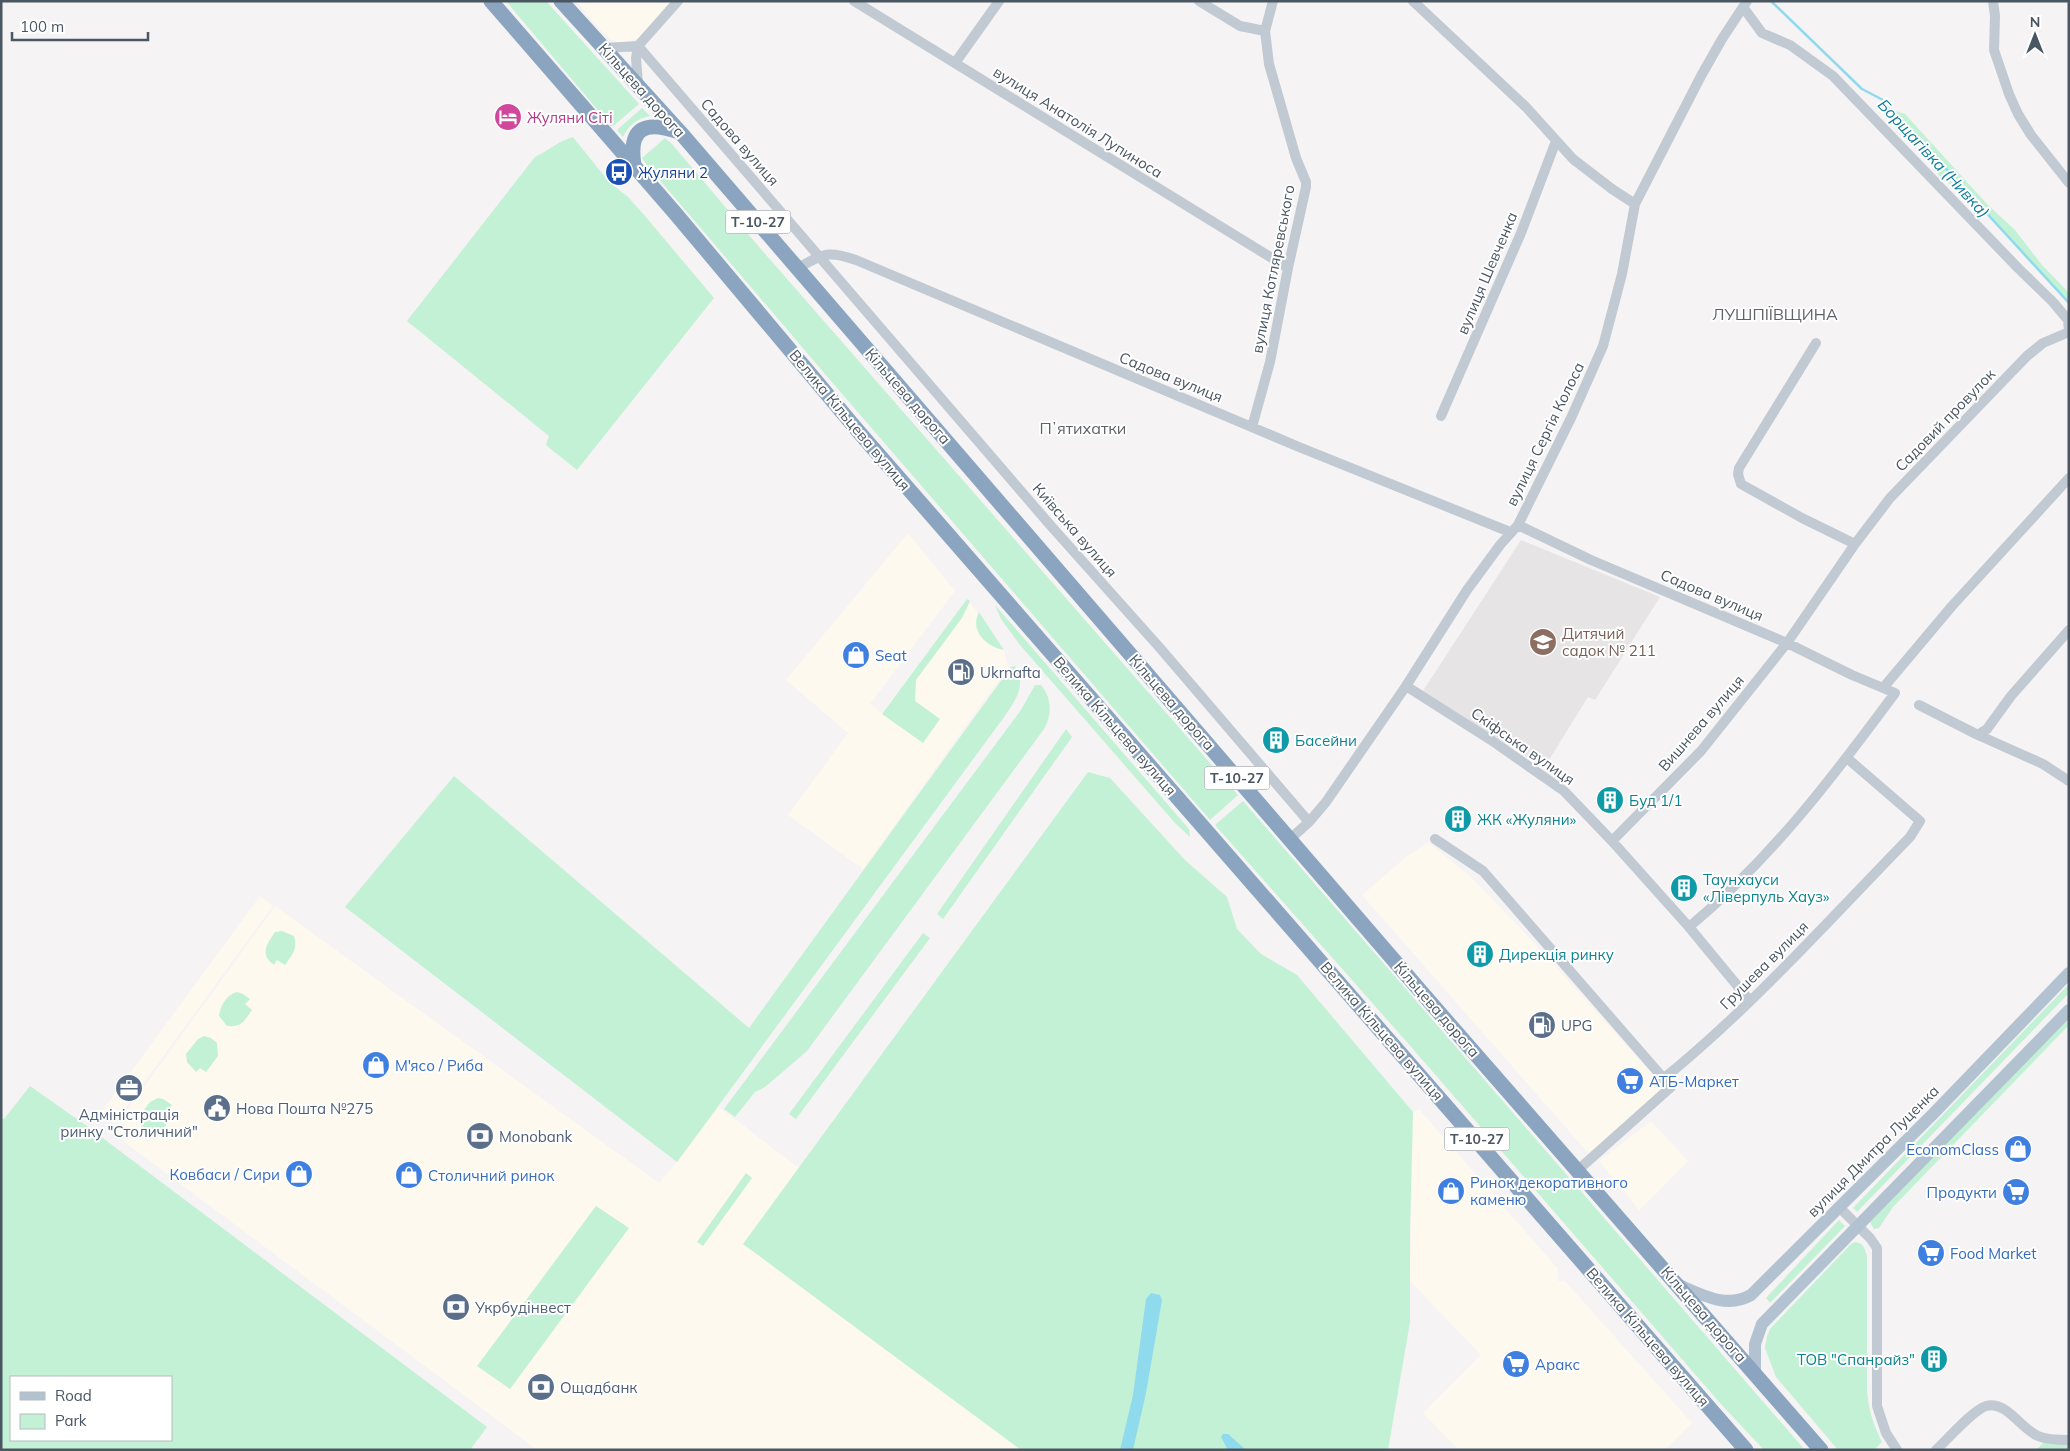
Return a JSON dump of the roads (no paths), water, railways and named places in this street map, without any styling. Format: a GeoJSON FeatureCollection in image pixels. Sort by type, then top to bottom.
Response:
{"type":"FeatureCollection","features":[{"type":"Feature","properties":{"kind":"highway","name":"Велика Кільцева вулиця"},"geometry":{"type":"LineString","coordinates":[[491,1],[634,165],[858,431],[1745,1449]]}},
{"type":"Feature","properties":{"kind":"highway","name":"Кільцева дорога"},"geometry":{"type":"LineString","coordinates":[[561,1],[680,132],[1423,994],[1822,1450]]}},
{"type":"Feature","properties":{"kind":"highway"},"geometry":{"type":"LineString","coordinates":[[634,165],[632,145],[643,129],[654,126],[680,132]]}},
{"type":"Feature","properties":{"kind":"main road","name":"вулиця Дмитра Луценка"},"geometry":{"type":"LineString","coordinates":[[1679,1285],[1730,1302],[1751,1296],[1934,1113],[2069,973]]}},
{"type":"Feature","properties":{"kind":"main road"},"geometry":{"type":"LineString","coordinates":[[1755,1372],[1755,1344],[1762,1324],[1783,1300],[2069,1010]]}},
{"type":"Feature","properties":{"kind":"street"},"geometry":{"type":"LineString","coordinates":[[638,85],[636,66],[638,46],[678,1]]}},
{"type":"Feature","properties":{"kind":"street","name":"вулиця Анатолія Лупиноса"},"geometry":{"type":"LineString","coordinates":[[854,1],[899,31],[955,63],[1288,268]]}},
{"type":"Feature","properties":{"kind":"street"},"geometry":{"type":"LineString","coordinates":[[955,63],[999,1]]}},
{"type":"Feature","properties":{"kind":"street"},"geometry":{"type":"LineString","coordinates":[[1199,1],[1240,26],[1265,31]]}},
{"type":"Feature","properties":{"kind":"street","name":"вулиця Котляревського"},"geometry":{"type":"LineString","coordinates":[[1252,427],[1270,362],[1288,268],[1306,192],[1306,182],[1296,158],[1269,64],[1265,31],[1273,1]]}},
{"type":"Feature","properties":{"kind":"street"},"geometry":{"type":"LineString","coordinates":[[1413,1],[1526,107],[1574,159],[1612,189],[1635,204]]}},
{"type":"Feature","properties":{"kind":"street"},"geometry":{"type":"LineString","coordinates":[[1993,1],[1995,16],[1994,50],[2009,94],[2018,114],[2031,135],[2069,183]]}},
{"type":"Feature","properties":{"kind":"street"},"geometry":{"type":"LineString","coordinates":[[1745,4],[1762,33],[1790,45],[1834,76],[2053,302],[2068,320],[2069,332]]}},
{"type":"Feature","properties":{"kind":"street","name":"вулиця Сергія Колоса"},"geometry":{"type":"LineString","coordinates":[[1290,839],[1310,822],[1326,802],[1406,686],[1467,590],[1514,528],[1571,418],[1603,346],[1622,274],[1635,204],[1701,76],[1722,38],[1745,4]]}},
{"type":"Feature","properties":{"kind":"street"},"geometry":{"type":"LineString","coordinates":[[605,48],[638,46]]}},
{"type":"Feature","properties":{"kind":"street","name":"Садова вулиця"},"geometry":{"type":"LineString","coordinates":[[638,46],[820,256],[831,253],[856,260],[1252,427],[1514,528],[1601,564],[1787,643],[1895,693],[1847,758]]}},
{"type":"Feature","properties":{"kind":"street","name":"вулиця Шевченка"},"geometry":{"type":"LineString","coordinates":[[1441,416],[1521,233],[1556,141]]}},
{"type":"Feature","properties":{"kind":"street"},"geometry":{"type":"LineString","coordinates":[[798,268],[820,256]]}},
{"type":"Feature","properties":{"kind":"street","name":"Київська вулиця"},"geometry":{"type":"LineString","coordinates":[[820,256],[1012,481],[1160,648],[1310,822]]}},
{"type":"Feature","properties":{"kind":"street","name":"Садовий провулок"},"geometry":{"type":"LineString","coordinates":[[1787,643],[1855,544],[1890,498],[2027,356],[2043,343],[2069,332]]}},
{"type":"Feature","properties":{"kind":"street"},"geometry":{"type":"LineString","coordinates":[[1816,343],[1739,468],[1738,478],[1741,484],[1802,518],[1855,544]]}},
{"type":"Feature","properties":{"kind":"street"},"geometry":{"type":"LineString","coordinates":[[1883,688],[1952,606],[2069,478]]}},
{"type":"Feature","properties":{"kind":"street"},"geometry":{"type":"LineString","coordinates":[[1978,735],[1987,729],[2011,696],[2069,630]]}},
{"type":"Feature","properties":{"kind":"street","name":"Вишнева вулиця"},"geometry":{"type":"LineString","coordinates":[[1612,841],[1701,751],[1787,643]]}},
{"type":"Feature","properties":{"kind":"street","name":"Скіфська вулиця"},"geometry":{"type":"LineString","coordinates":[[1406,686],[1491,740],[1564,790],[1689,927],[1750,1001]]}},
{"type":"Feature","properties":{"kind":"street"},"geometry":{"type":"LineString","coordinates":[[1920,705],[1978,735],[2044,764],[2068,778]]}},
{"type":"Feature","properties":{"kind":"street"},"geometry":{"type":"LineString","coordinates":[[1689,927],[1738,884],[1767,855],[1847,758]]}},
{"type":"Feature","properties":{"kind":"street","name":"Грушева вулиця"},"geometry":{"type":"LineString","coordinates":[[1664,1079],[1709,1042],[1750,1001],[1910,837],[1920,821],[1847,758]]}},
{"type":"Feature","properties":{"kind":"street"},"geometry":{"type":"LineString","coordinates":[[1434,839],[1483,872],[1671,1087],[1578,1170]]}},
{"type":"Feature","properties":{"kind":"street"},"geometry":{"type":"LineString","coordinates":[[1840,1207],[1870,1238],[1877,1248],[1877,1406],[1886,1433],[1896,1450]]}},
{"type":"Feature","properties":{"kind":"street"},"geometry":{"type":"LineString","coordinates":[[1936,1450],[1976,1412],[1986,1406],[2000,1407],[2032,1433],[2040,1437],[2069,1440]]}},
{"type":"Feature","properties":{"kind":"water"},"geometry":{"type":"Polygon","coordinates":[[[1151,1293],[1160,1295],[1162,1300],[1146,1393],[1133,1450],[1120,1450],[1133,1395],[1146,1299],[1151,1293]]]}},
{"type":"Feature","properties":{"kind":"water"},"geometry":{"type":"Polygon","coordinates":[[[1223,1434],[1228,1434],[1246,1450],[1228,1450],[1221,1437],[1223,1434]]]}},
{"type":"Feature","properties":{"kind":"waterway","name":"Борщагівка (Нивка)"},"geometry":{"type":"LineString","coordinates":[[1771,1],[1862,89],[1883,100],[2069,303]]}},
{"type":"Feature","properties":{"kind":"place","name":"Жуляни Сіті"},"geometry":{"type":"Point","coordinates":[508,117]}},
{"type":"Feature","properties":{"kind":"place","name":"Жуляни 2"},"geometry":{"type":"Point","coordinates":[619,172]}},
{"type":"Feature","properties":{"kind":"place","name":"Дитячий садок № 211"},"geometry":{"type":"Point","coordinates":[1543,642]}},
{"type":"Feature","properties":{"kind":"place","name":"Seat"},"geometry":{"type":"Point","coordinates":[856,655]}},
{"type":"Feature","properties":{"kind":"place","name":"Ukrnafta"},"geometry":{"type":"Point","coordinates":[961,672]}},
{"type":"Feature","properties":{"kind":"place","name":"Басейни"},"geometry":{"type":"Point","coordinates":[1276,740]}},
{"type":"Feature","properties":{"kind":"place","name":"Буд 1/1"},"geometry":{"type":"Point","coordinates":[1610,800]}},
{"type":"Feature","properties":{"kind":"place","name":"ЖК «Жуляни»"},"geometry":{"type":"Point","coordinates":[1458,819]}},
{"type":"Feature","properties":{"kind":"place","name":"Таунхауси «Ліверпуль Хауз»"},"geometry":{"type":"Point","coordinates":[1684,888]}},
{"type":"Feature","properties":{"kind":"place","name":"Дирекція ринку"},"geometry":{"type":"Point","coordinates":[1480,954]}},
{"type":"Feature","properties":{"kind":"place","name":"UPG"},"geometry":{"type":"Point","coordinates":[1542,1025]}},
{"type":"Feature","properties":{"kind":"place","name":"М'ясо / Риба"},"geometry":{"type":"Point","coordinates":[376,1065]}},
{"type":"Feature","properties":{"kind":"place","name":"АТБ-Маркет"},"geometry":{"type":"Point","coordinates":[1630,1081]}},
{"type":"Feature","properties":{"kind":"place","name":"Адміністрація ринку \"Столичний\""},"geometry":{"type":"Point","coordinates":[129,1088]}},
{"type":"Feature","properties":{"kind":"place","name":"Нова Пошта №275"},"geometry":{"type":"Point","coordinates":[217,1108]}},
{"type":"Feature","properties":{"kind":"place","name":"Monobank"},"geometry":{"type":"Point","coordinates":[480,1136]}},
{"type":"Feature","properties":{"kind":"place","name":"EconomClass"},"geometry":{"type":"Point","coordinates":[2018,1149]}},
{"type":"Feature","properties":{"kind":"place","name":"Ковбаси / Сири"},"geometry":{"type":"Point","coordinates":[299,1174]}},
{"type":"Feature","properties":{"kind":"place","name":"Столичний ринок"},"geometry":{"type":"Point","coordinates":[409,1175]}},
{"type":"Feature","properties":{"kind":"place","name":"Ринок декоративного каменю"},"geometry":{"type":"Point","coordinates":[1451,1191]}},
{"type":"Feature","properties":{"kind":"place","name":"Продукти"},"geometry":{"type":"Point","coordinates":[2016,1192]}},
{"type":"Feature","properties":{"kind":"place","name":"Food Market"},"geometry":{"type":"Point","coordinates":[1931,1253]}},
{"type":"Feature","properties":{"kind":"place","name":"Укрбудінвест"},"geometry":{"type":"Point","coordinates":[456,1307]}},
{"type":"Feature","properties":{"kind":"place","name":"ТОВ \"Спанрайз\""},"geometry":{"type":"Point","coordinates":[1934,1359]}},
{"type":"Feature","properties":{"kind":"place","name":"Аракс"},"geometry":{"type":"Point","coordinates":[1516,1364]}},
{"type":"Feature","properties":{"kind":"place","name":"Ощадбанк"},"geometry":{"type":"Point","coordinates":[541,1387]}},
{"type":"Feature","properties":{"kind":"district","name":"ЛУШПІЇВЩИНА"},"geometry":{"type":"Point","coordinates":[1775,314]}},
{"type":"Feature","properties":{"kind":"district","name":"Пʼятихатки"},"geometry":{"type":"Point","coordinates":[1083,428]}}]}
